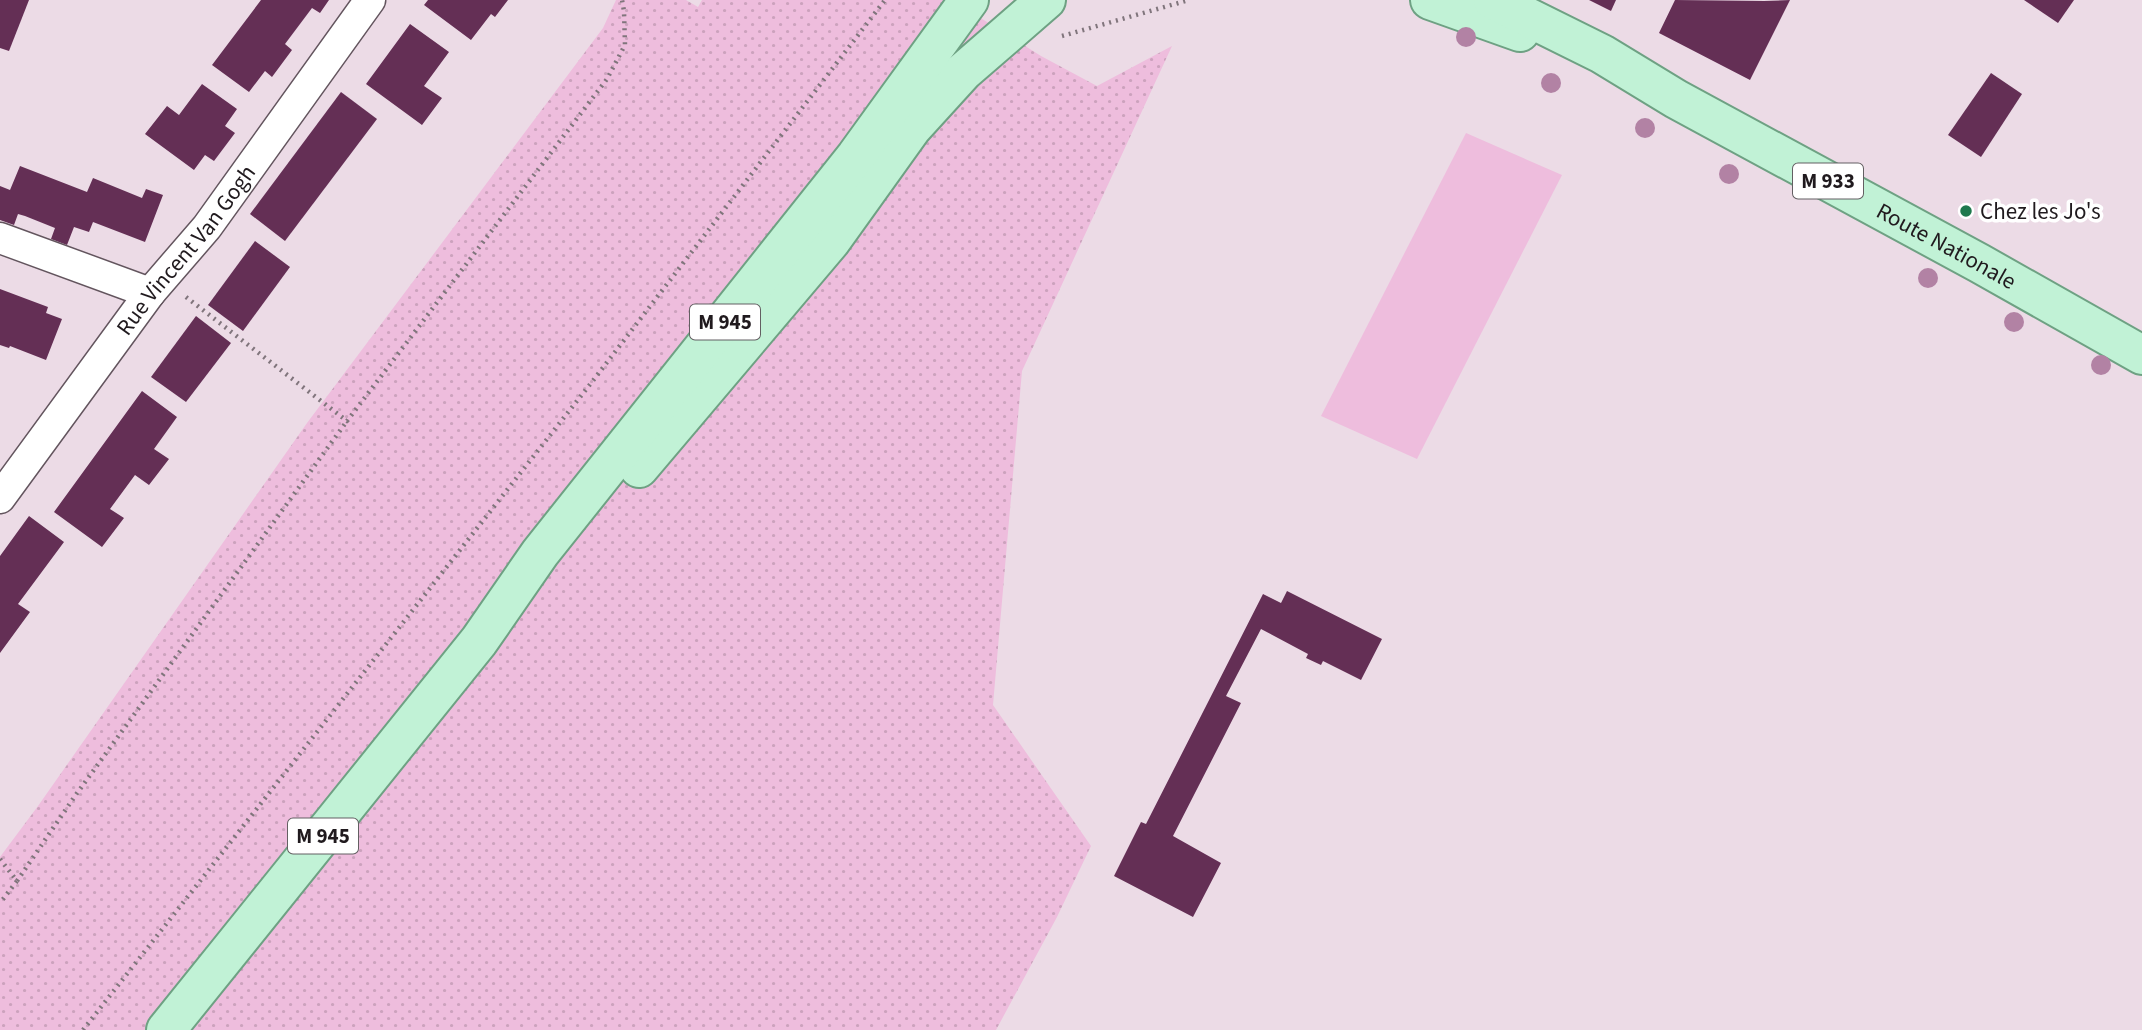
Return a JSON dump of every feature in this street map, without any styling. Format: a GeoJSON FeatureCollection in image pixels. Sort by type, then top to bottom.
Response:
{"type":"FeatureCollection","features":[{"type":"Feature","properties":{"kind":"main road","name":"M 945"},"geometry":{"type":"LineString","coordinates":[[166,1030],[479,641],[540,553],[856,156],[969,0]]}},
{"type":"Feature","properties":{"kind":"main road","name":"M 945"},"geometry":{"type":"LineString","coordinates":[[479,641],[558,562],[796,284],[831,241],[912,128],[963,72],[1046,0]]}},
{"type":"Feature","properties":{"kind":"main road","name":"Route Nationale"},"geometry":{"type":"LineString","coordinates":[[1430,0],[1601,64],[1676,99]]}},
{"type":"Feature","properties":{"kind":"main road","name":"Route Nationale"},"geometry":{"type":"LineString","coordinates":[[1493,0],[1602,54],[1676,99],[1979,263],[2142,355]]}},
{"type":"Feature","properties":{"kind":"street","name":"Rue Vincent Van Gogh"},"geometry":{"type":"LineString","coordinates":[[0,498],[157,286],[206,226],[370,0]]}},
{"type":"Feature","properties":{"kind":"street"},"geometry":{"type":"LineString","coordinates":[[0,238],[157,286]]}},
{"type":"Feature","properties":{"kind":"path"},"geometry":{"type":"LineString","coordinates":[[0,903],[347,421],[607,79],[625,46],[622,0]]}},
{"type":"Feature","properties":{"kind":"path"},"geometry":{"type":"LineString","coordinates":[[83,1030],[586,389],[886,0]]}},
{"type":"Feature","properties":{"kind":"path"},"geometry":{"type":"LineString","coordinates":[[1013,27],[1049,40],[1189,0]]}},
{"type":"Feature","properties":{"kind":"path"},"geometry":{"type":"LineString","coordinates":[[157,286],[347,421]]}},
{"type":"Feature","properties":{"kind":"path"},"geometry":{"type":"LineString","coordinates":[[0,859],[17,881]]}},
{"type":"Feature","properties":{"kind":"shaded area"},"geometry":{"type":"Polygon","coordinates":[[[616,0],[686,0],[698,7],[702,0],[952,0],[1041,56],[1097,86],[1172,46],[1022,371],[993,705],[1091,846],[1057,917],[996,1030],[0,1030],[0,857],[307,423],[603,28],[616,0]]]}},
{"type":"Feature","properties":{"kind":"shaded area"},"geometry":{"type":"Polygon","coordinates":[[[1466,133],[1562,175],[1417,459],[1321,416],[1466,133]]]}},
{"type":"Feature","properties":{"kind":"building"},"geometry":{"type":"Polygon","coordinates":[[[0,0],[29,0],[9,51],[0,48],[0,0]]]}},
{"type":"Feature","properties":{"kind":"building"},"geometry":{"type":"Polygon","coordinates":[[[261,0],[329,0],[320,13],[312,8],[285,44],[292,50],[272,77],[265,71],[249,92],[212,65],[261,0]]]}},
{"type":"Feature","properties":{"kind":"building"},"geometry":{"type":"Polygon","coordinates":[[[428,0],[508,0],[495,17],[491,14],[471,40],[424,5],[428,0]]]}},
{"type":"Feature","properties":{"kind":"building"},"geometry":{"type":"Polygon","coordinates":[[[1589,0],[1616,0],[1611,11],[1589,0]]]}},
{"type":"Feature","properties":{"kind":"building"},"geometry":{"type":"Polygon","coordinates":[[[1675,0],[1790,0],[1750,80],[1659,33],[1675,0]]]}},
{"type":"Feature","properties":{"kind":"building"},"geometry":{"type":"Polygon","coordinates":[[[2024,0],[2074,0],[2058,23],[2024,0]]]}},
{"type":"Feature","properties":{"kind":"building"},"geometry":{"type":"Polygon","coordinates":[[[410,24],[449,52],[424,86],[442,98],[422,125],[366,84],[410,24]]]}},
{"type":"Feature","properties":{"kind":"building"},"geometry":{"type":"Polygon","coordinates":[[[1991,73],[2022,94],[1981,157],[1948,135],[1991,73]]]}},
{"type":"Feature","properties":{"kind":"building"},"geometry":{"type":"Polygon","coordinates":[[[202,84],[237,109],[225,126],[235,133],[214,161],[205,155],[194,170],[145,134],[167,106],[179,115],[202,84]]]}},
{"type":"Feature","properties":{"kind":"building"},"geometry":{"type":"Polygon","coordinates":[[[341,92],[377,119],[285,241],[250,214],[341,92]]]}},
{"type":"Feature","properties":{"kind":"building"},"geometry":{"type":"Polygon","coordinates":[[[20,166],[87,192],[93,178],[142,198],[146,189],[163,195],[145,242],[93,222],[89,232],[74,227],[67,245],[51,239],[55,228],[25,216],[18,214],[14,225],[0,220],[0,186],[10,190],[20,166]]]}},
{"type":"Feature","properties":{"kind":"building"},"geometry":{"type":"Polygon","coordinates":[[[255,241],[290,267],[243,331],[208,305],[255,241]]]}},
{"type":"Feature","properties":{"kind":"building"},"geometry":{"type":"Polygon","coordinates":[[[0,289],[48,307],[46,313],[62,319],[46,360],[10,346],[0,345],[0,289]]]}},
{"type":"Feature","properties":{"kind":"building"},"geometry":{"type":"Polygon","coordinates":[[[196,316],[231,343],[186,402],[151,377],[196,316]]]}},
{"type":"Feature","properties":{"kind":"building"},"geometry":{"type":"Polygon","coordinates":[[[142,391],[177,417],[154,449],[169,459],[149,485],[135,475],[110,509],[124,518],[102,547],[54,512],[142,391]]]}},
{"type":"Feature","properties":{"kind":"building"},"geometry":{"type":"Polygon","coordinates":[[[29,516],[64,542],[18,604],[30,612],[0,653],[0,556],[29,516]]]}},
{"type":"Feature","properties":{"kind":"building"},"geometry":{"type":"Polygon","coordinates":[[[1287,591],[1382,639],[1361,680],[1323,661],[1321,665],[1306,658],[1308,654],[1261,629],[1226,696],[1241,703],[1173,836],[1221,863],[1193,917],[1114,876],[1141,822],[1146,824],[1263,594],[1281,603],[1287,591]]]}},
{"type":"Feature","properties":{"kind":"place","name":"Chez les Jo's"},"geometry":{"type":"Point","coordinates":[1966,211]}}]}
